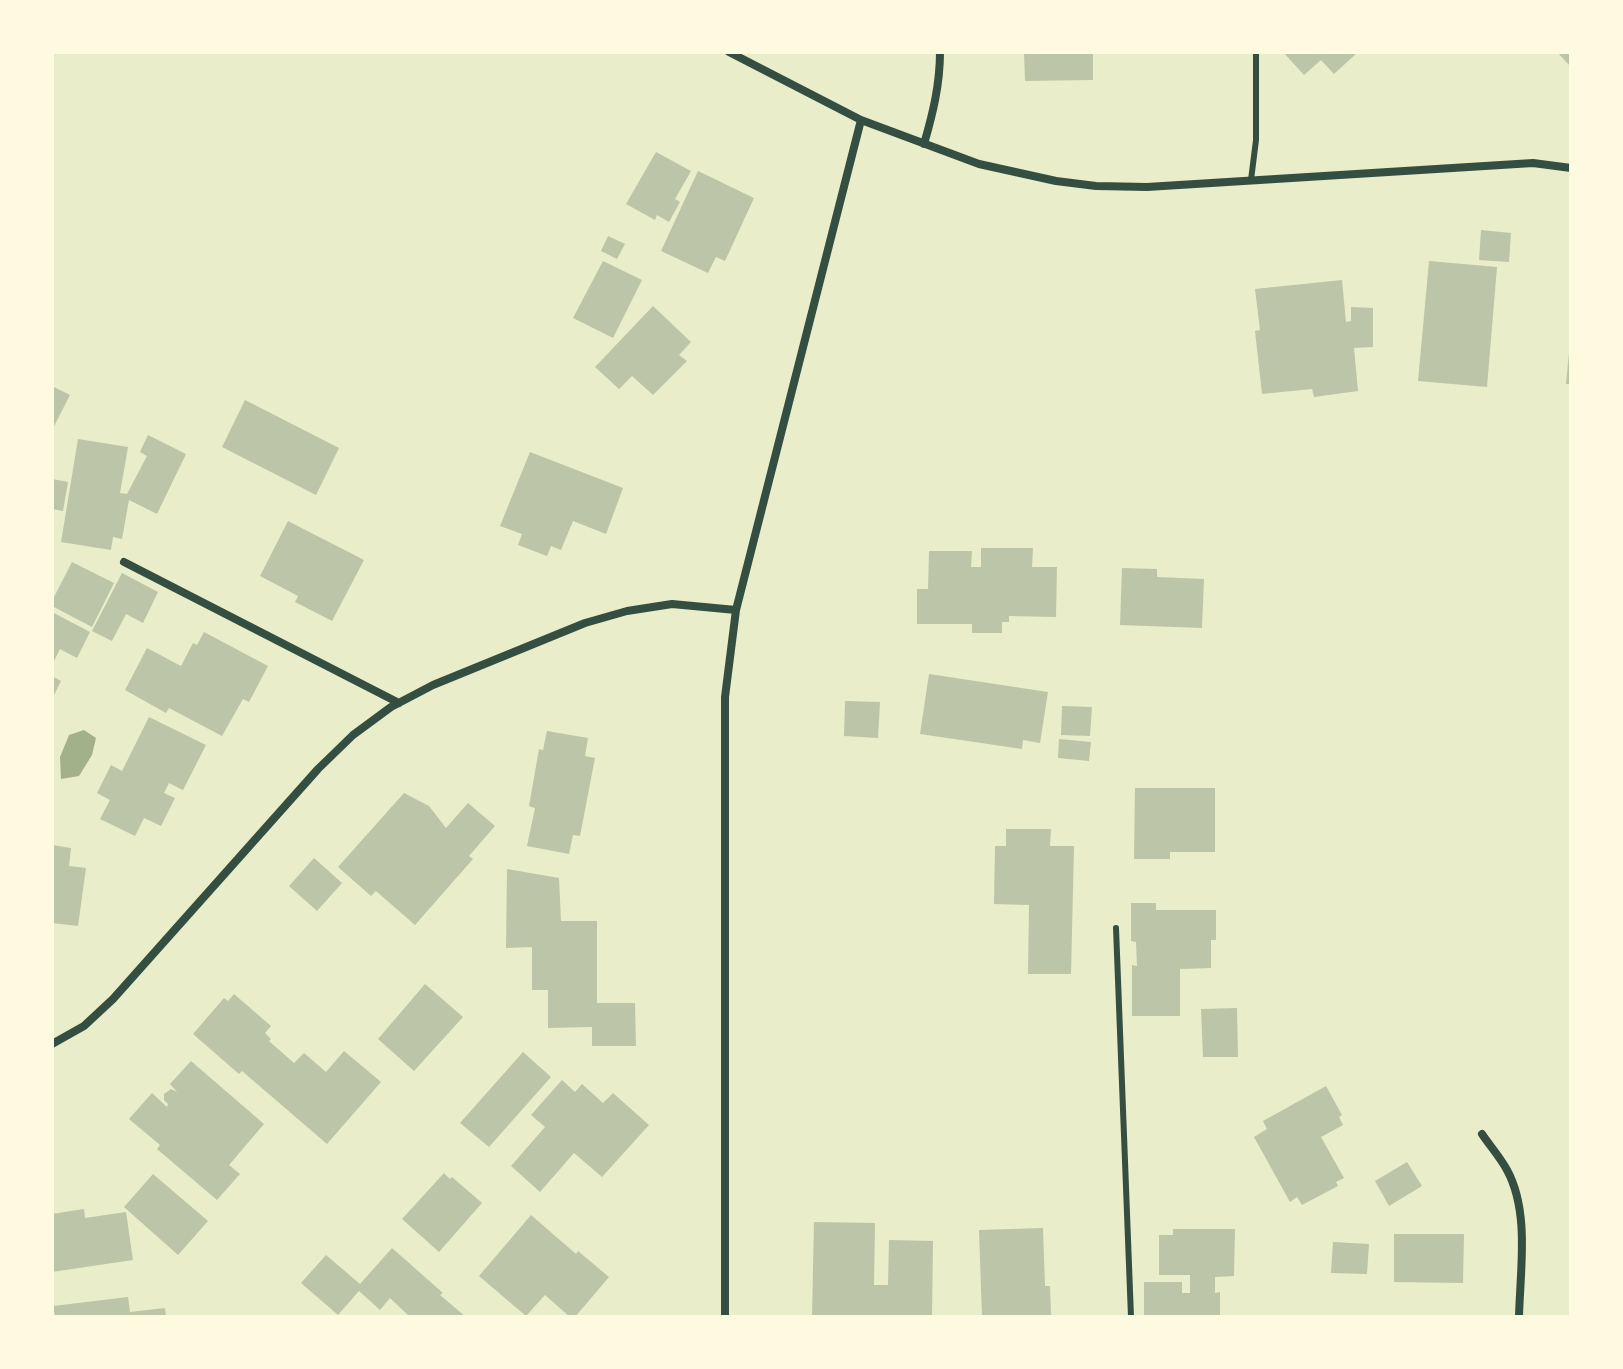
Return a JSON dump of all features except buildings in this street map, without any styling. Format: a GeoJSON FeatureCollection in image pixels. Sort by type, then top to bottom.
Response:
{"type":"FeatureCollection","features":[{"type":"Feature","properties":{"kind":"street"},"geometry":{"type":"LineString","coordinates":[[729,52],[861,120],[979,164],[1023,176],[1096,186],[1147,187],[1533,163],[1571,168]]}},
{"type":"Feature","properties":{"kind":"street"},"geometry":{"type":"LineString","coordinates":[[924,144],[938,87],[940,52]]}},
{"type":"Feature","properties":{"kind":"street"},"geometry":{"type":"LineString","coordinates":[[725,1317],[725,697],[736,610],[861,120]]}},
{"type":"Feature","properties":{"kind":"street"},"geometry":{"type":"LineString","coordinates":[[124,562],[399,703]]}},
{"type":"Feature","properties":{"kind":"street"},"geometry":{"type":"LineString","coordinates":[[52,1044],[84,1026],[113,999],[318,769],[353,735],[399,703],[433,685],[557,634],[627,611],[672,604],[736,610]]}},
{"type":"Feature","properties":{"kind":"street"},"geometry":{"type":"LineString","coordinates":[[1482,1134],[1508,1171],[1516,1194],[1521,1221],[1519,1317]]}},
{"type":"Feature","properties":{"kind":"lane"},"geometry":{"type":"LineString","coordinates":[[1251,180],[1256,140],[1256,52]]}},
{"type":"Feature","properties":{"kind":"lane"},"geometry":{"type":"LineString","coordinates":[[1116,928],[1131,1317]]}},
{"type":"Feature","properties":{"kind":"shaded area"},"geometry":{"type":"Polygon","coordinates":[[[84,730],[96,738],[92,755],[79,776],[61,779],[60,757],[69,735],[84,730]]]}}]}
